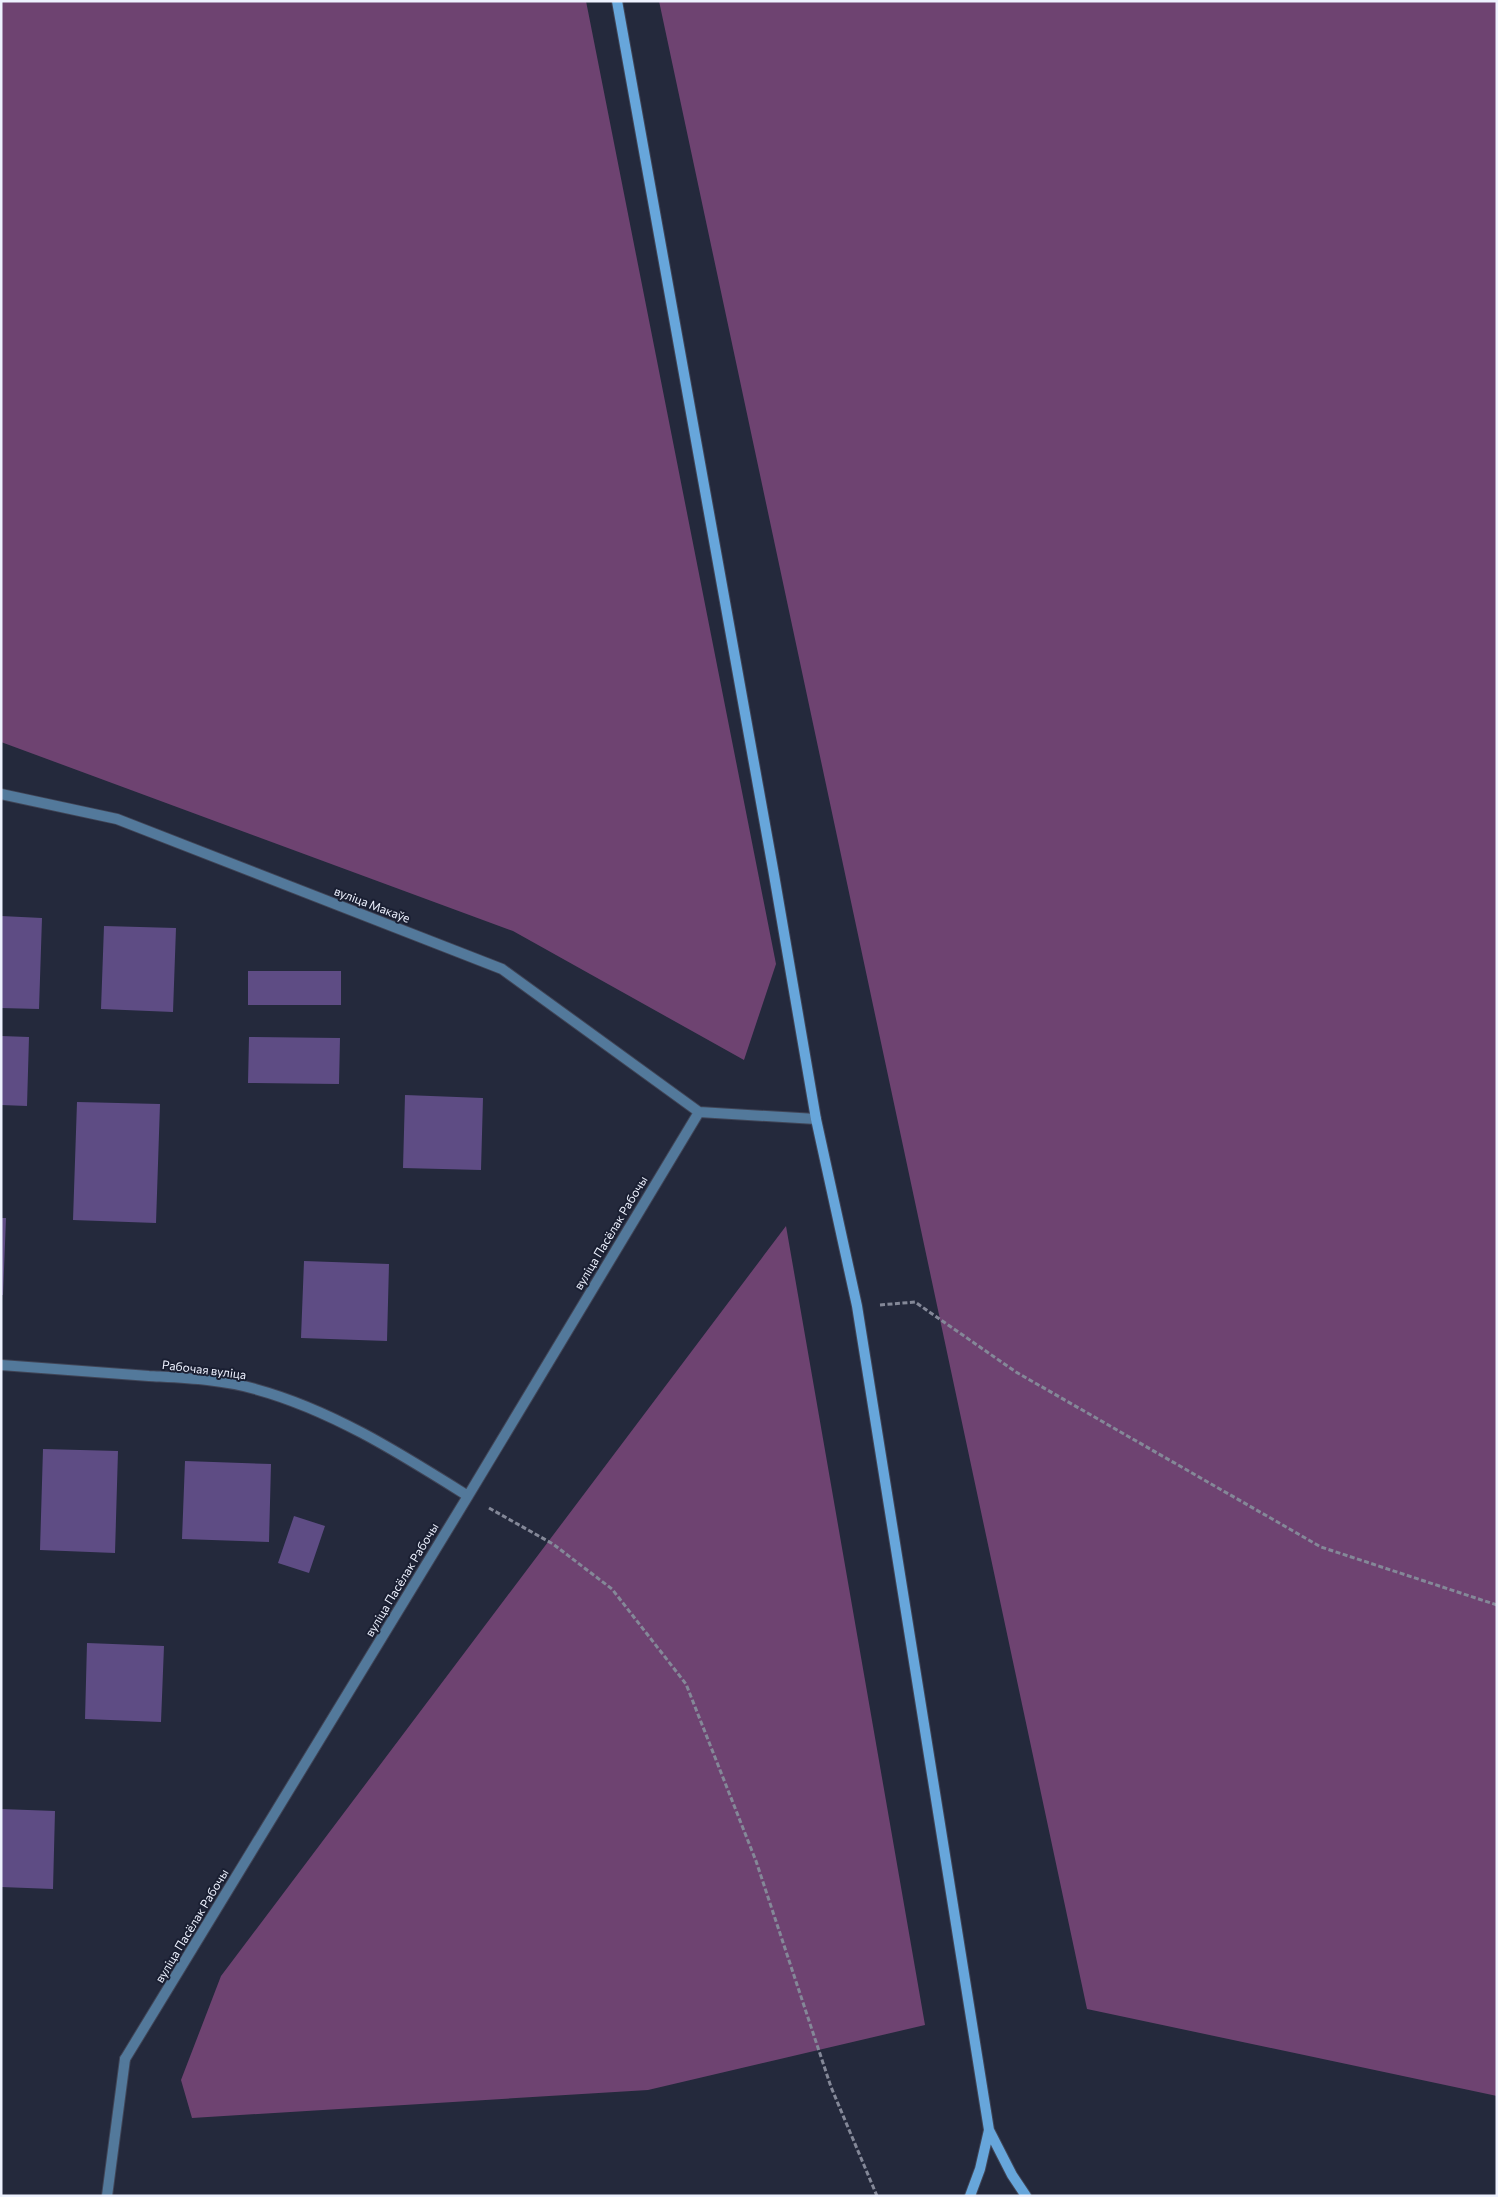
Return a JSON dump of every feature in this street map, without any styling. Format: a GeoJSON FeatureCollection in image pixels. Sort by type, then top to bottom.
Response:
{"type":"FeatureCollection","features":[{"type":"Feature","properties":{"kind":"main road"},"geometry":{"type":"LineString","coordinates":[[616,1],[774,869],[816,1119],[857,1306],[989,2130],[1012,2175],[1026,2196]]}},
{"type":"Feature","properties":{"kind":"main road"},"geometry":{"type":"LineString","coordinates":[[970,2196],[980,2169],[989,2130]]}},
{"type":"Feature","properties":{"kind":"street","name":"вуліца Макаўе"},"geometry":{"type":"LineString","coordinates":[[1,794],[117,819],[502,969],[699,1112]]}},
{"type":"Feature","properties":{"kind":"street"},"geometry":{"type":"LineString","coordinates":[[699,1112],[816,1119]]}},
{"type":"Feature","properties":{"kind":"street","name":"вуліца Пасёлак Рабочы"},"geometry":{"type":"LineString","coordinates":[[107,2196],[125,2059],[699,1112]]}},
{"type":"Feature","properties":{"kind":"street","name":"Рабочая вуліца"},"geometry":{"type":"LineString","coordinates":[[1,1365],[211,1380],[253,1388],[293,1401],[341,1423],[374,1440],[468,1496]]}},
{"type":"Feature","properties":{"kind":"path"},"geometry":{"type":"LineString","coordinates":[[857,1306],[915,1302],[1016,1372],[1321,1546],[1497,1604]]}},
{"type":"Feature","properties":{"kind":"path"},"geometry":{"type":"LineString","coordinates":[[468,1496],[553,1544],[612,1589],[686,1684],[756,1861],[832,2086],[877,2196]]}},
{"type":"Feature","properties":{"kind":"shaded area"},"geometry":{"type":"Polygon","coordinates":[[[1,1],[586,1],[776,964],[744,1060],[513,931],[1,742],[1,1]]]}},
{"type":"Feature","properties":{"kind":"shaded area"},"geometry":{"type":"Polygon","coordinates":[[[659,1],[1497,1],[1497,2096],[1087,2009],[659,1]]]}},
{"type":"Feature","properties":{"kind":"shaded area"},"geometry":{"type":"Polygon","coordinates":[[[786,1226],[925,2025],[648,2090],[192,2118],[181,2080],[221,1976],[786,1226]]]}},
{"type":"Feature","properties":{"kind":"building"},"geometry":{"type":"Polygon","coordinates":[[[1,916],[42,918],[39,1009],[1,1008],[1,916]]]}},
{"type":"Feature","properties":{"kind":"building"},"geometry":{"type":"Polygon","coordinates":[[[104,926],[176,928],[173,1012],[101,1009],[104,926]]]}},
{"type":"Feature","properties":{"kind":"building"},"geometry":{"type":"Polygon","coordinates":[[[248,971],[341,971],[341,1005],[248,1005],[248,971]]]}},
{"type":"Feature","properties":{"kind":"building"},"geometry":{"type":"Polygon","coordinates":[[[1,1036],[29,1037],[27,1106],[1,1105],[1,1036]]]}},
{"type":"Feature","properties":{"kind":"building"},"geometry":{"type":"Polygon","coordinates":[[[249,1037],[340,1038],[339,1084],[248,1083],[249,1037]]]}},
{"type":"Feature","properties":{"kind":"building"},"geometry":{"type":"Polygon","coordinates":[[[405,1095],[483,1098],[481,1170],[403,1168],[405,1095]]]}},
{"type":"Feature","properties":{"kind":"building"},"geometry":{"type":"Polygon","coordinates":[[[77,1102],[160,1104],[156,1223],[73,1220],[77,1102]]]}},
{"type":"Feature","properties":{"kind":"building"},"geometry":{"type":"Polygon","coordinates":[[[1,1218],[6,1218],[3,1295],[1,1295],[1,1218]]]}},
{"type":"Feature","properties":{"kind":"building"},"geometry":{"type":"Polygon","coordinates":[[[304,1261],[389,1264],[387,1341],[301,1338],[304,1261]]]}},
{"type":"Feature","properties":{"kind":"building"},"geometry":{"type":"Polygon","coordinates":[[[43,1449],[118,1451],[115,1553],[40,1550],[43,1449]]]}},
{"type":"Feature","properties":{"kind":"building"},"geometry":{"type":"Polygon","coordinates":[[[185,1461],[271,1464],[269,1542],[182,1539],[185,1461]]]}},
{"type":"Feature","properties":{"kind":"building"},"geometry":{"type":"Polygon","coordinates":[[[294,1516],[325,1526],[309,1573],[278,1563],[294,1516]]]}},
{"type":"Feature","properties":{"kind":"building"},"geometry":{"type":"Polygon","coordinates":[[[87,1643],[164,1646],[161,1722],[85,1719],[87,1643]]]}},
{"type":"Feature","properties":{"kind":"building"},"geometry":{"type":"Polygon","coordinates":[[[1,1809],[55,1811],[53,1889],[1,1887],[1,1809]]]}}]}
